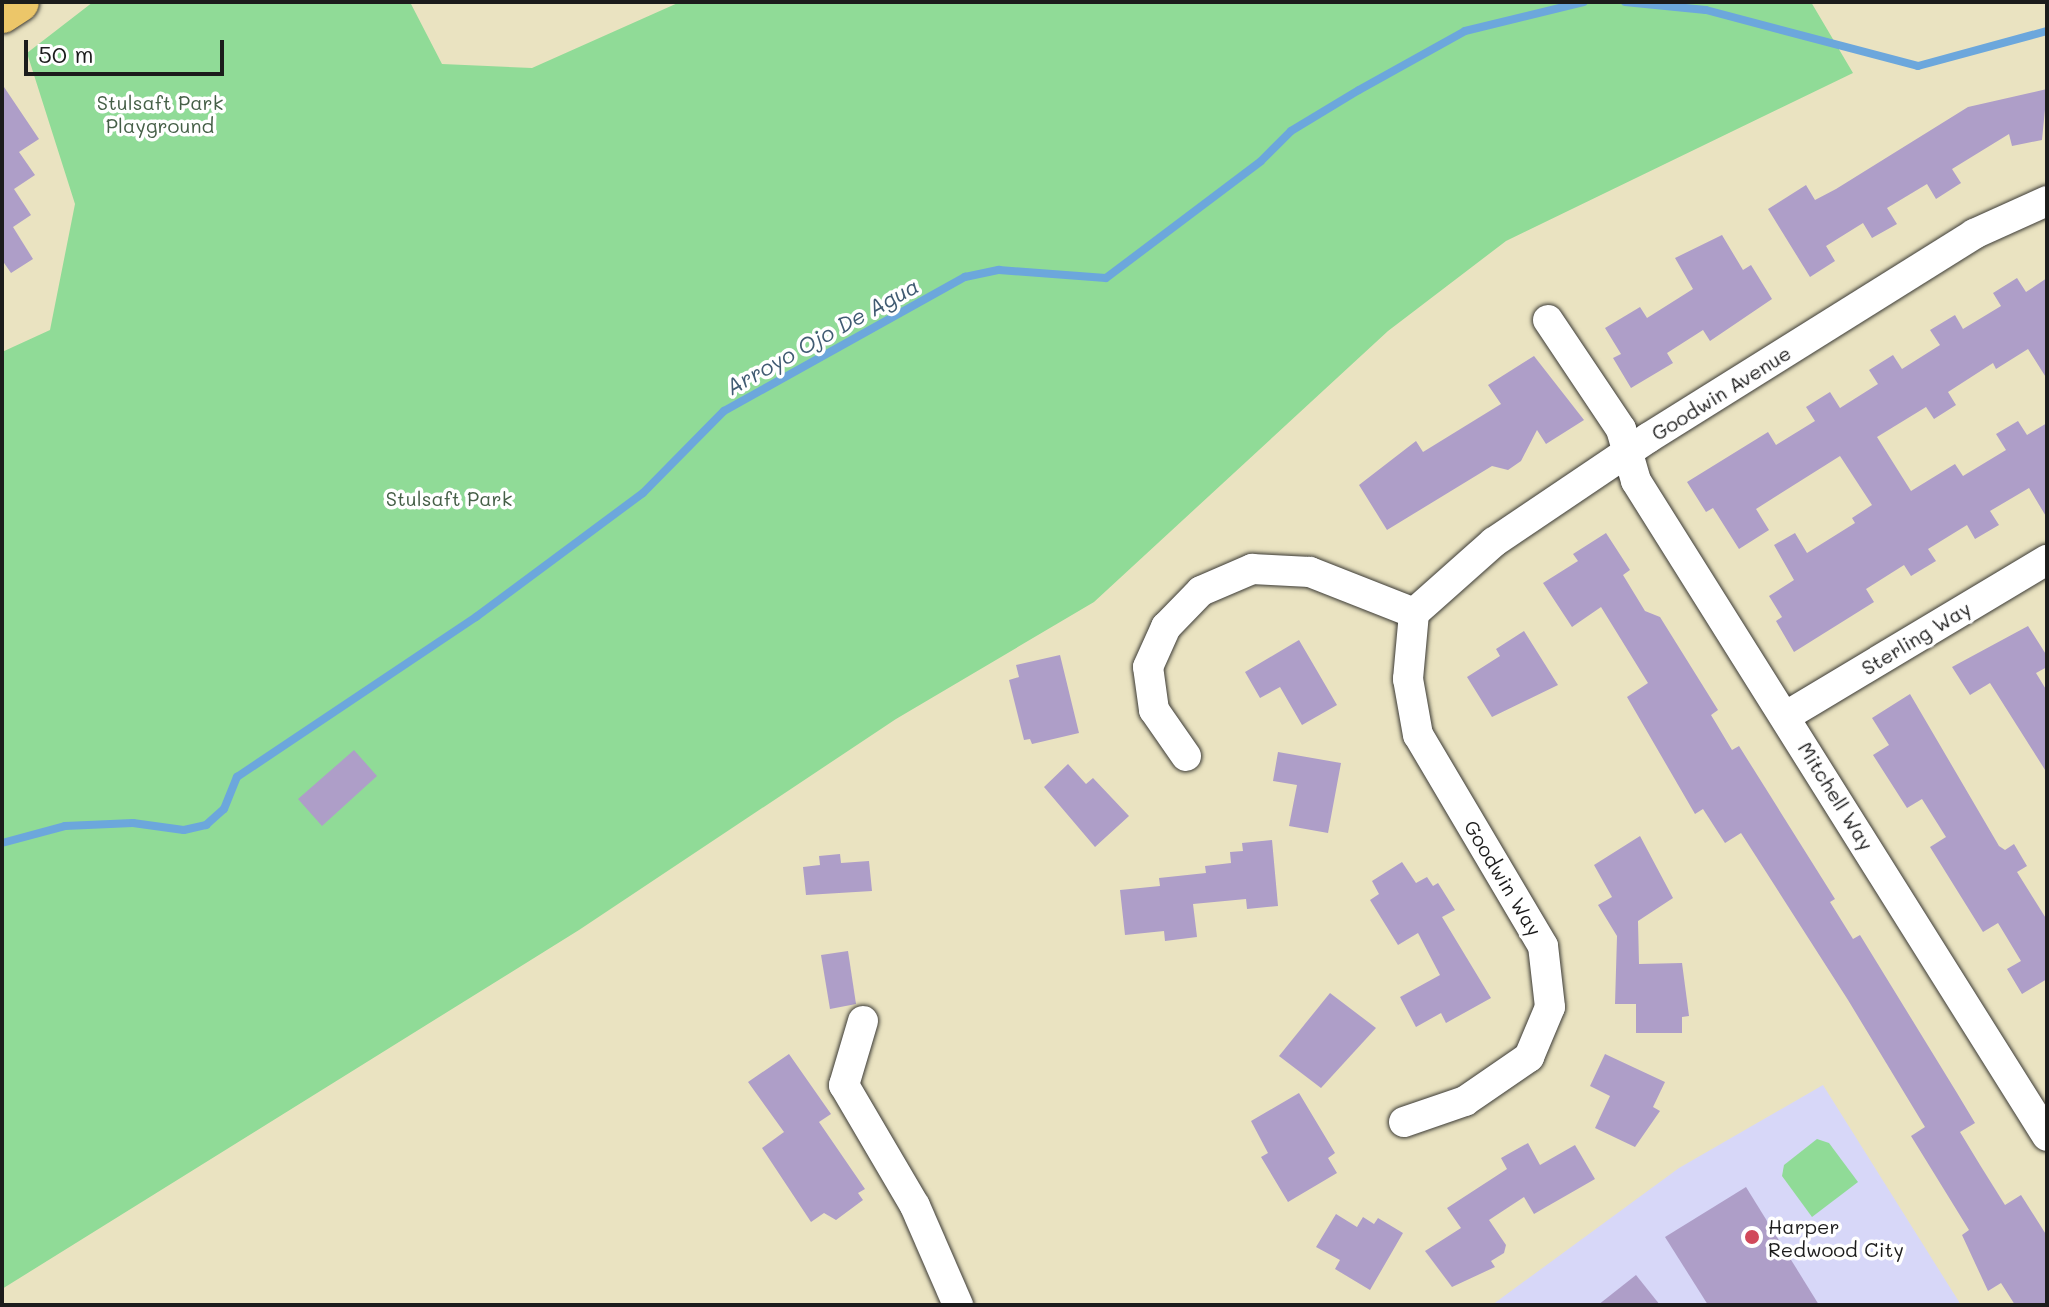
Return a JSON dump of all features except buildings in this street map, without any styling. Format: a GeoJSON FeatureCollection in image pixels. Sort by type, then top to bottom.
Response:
{"type":"FeatureCollection","features":[{"type":"Feature","properties":{"kind":"main road"},"geometry":{"type":"LineString","coordinates":[[2,13],[19,2]]}},
{"type":"Feature","properties":{"kind":"street","name":"Goodwin Avenue"},"geometry":{"type":"LineString","coordinates":[[1414,613],[1494,542],[1627,455],[1974,234],[2047,201]]}},
{"type":"Feature","properties":{"kind":"street","name":"Mitchell Way"},"geometry":{"type":"LineString","coordinates":[[1548,320],[1621,429],[1636,481],[2047,1136]]}},
{"type":"Feature","properties":{"kind":"street","name":"Sterling Way"},"geometry":{"type":"LineString","coordinates":[[1786,716],[2047,560]]}},
{"type":"Feature","properties":{"kind":"street"},"geometry":{"type":"LineString","coordinates":[[1186,756],[1154,710],[1148,667],[1166,627],[1201,591],[1252,569],[1310,572],[1414,613]]}},
{"type":"Feature","properties":{"kind":"street","name":"Goodwin Way"},"geometry":{"type":"LineString","coordinates":[[1404,1122],[1465,1101],[1529,1057],[1550,1007],[1543,946],[1418,735],[1408,679],[1414,613]]}},
{"type":"Feature","properties":{"kind":"street"},"geometry":{"type":"LineString","coordinates":[[863,1021],[844,1085],[915,1206],[958,1305]]}},
{"type":"Feature","properties":{"kind":"shaded area","name":"Harper Redwood City"},"geometry":{"type":"Polygon","coordinates":[[[1823,1085],[1961,1305],[1492,1305],[1679,1168],[1823,1085]]]}},
{"type":"Feature","properties":{"kind":"green space","name":"Stulsaft Park"},"geometry":{"type":"Polygon","coordinates":[[[93,2],[410,2],[442,64],[532,68],[680,2],[1811,2],[1853,73],[1506,241],[1388,331],[1094,602],[896,719],[579,930],[2,1289],[2,352],[50,330],[75,204],[27,53],[93,2]]]}},
{"type":"Feature","properties":{"kind":"green space"},"geometry":{"type":"Polygon","coordinates":[[[1817,1139],[1829,1143],[1858,1182],[1812,1217],[1782,1176],[1784,1165],[1817,1139]]]}},
{"type":"Feature","properties":{"kind":"waterway","name":"Arroyo Ojo De Agua"},"geometry":{"type":"LineString","coordinates":[[2,843],[65,826],[133,823],[184,830],[206,825],[224,809],[237,777],[476,617],[643,493],[724,411],[965,277],[999,270],[1106,278],[1261,161],[1291,131],[1359,90],[1465,31],[1584,2]]}},
{"type":"Feature","properties":{"kind":"waterway","name":"Arroyo Ojo De Agua"},"geometry":{"type":"LineString","coordinates":[[1625,2],[1706,10],[1918,66],[2047,31]]}},
{"type":"Feature","properties":{"kind":"place","name":"Harper Redwood City"},"geometry":{"type":"Point","coordinates":[1752,1237]}},
{"type":"Feature","properties":{"kind":"park label","name":"Stulsaft Park Playground"},"geometry":{"type":"Point","coordinates":[160,114]}}]}
